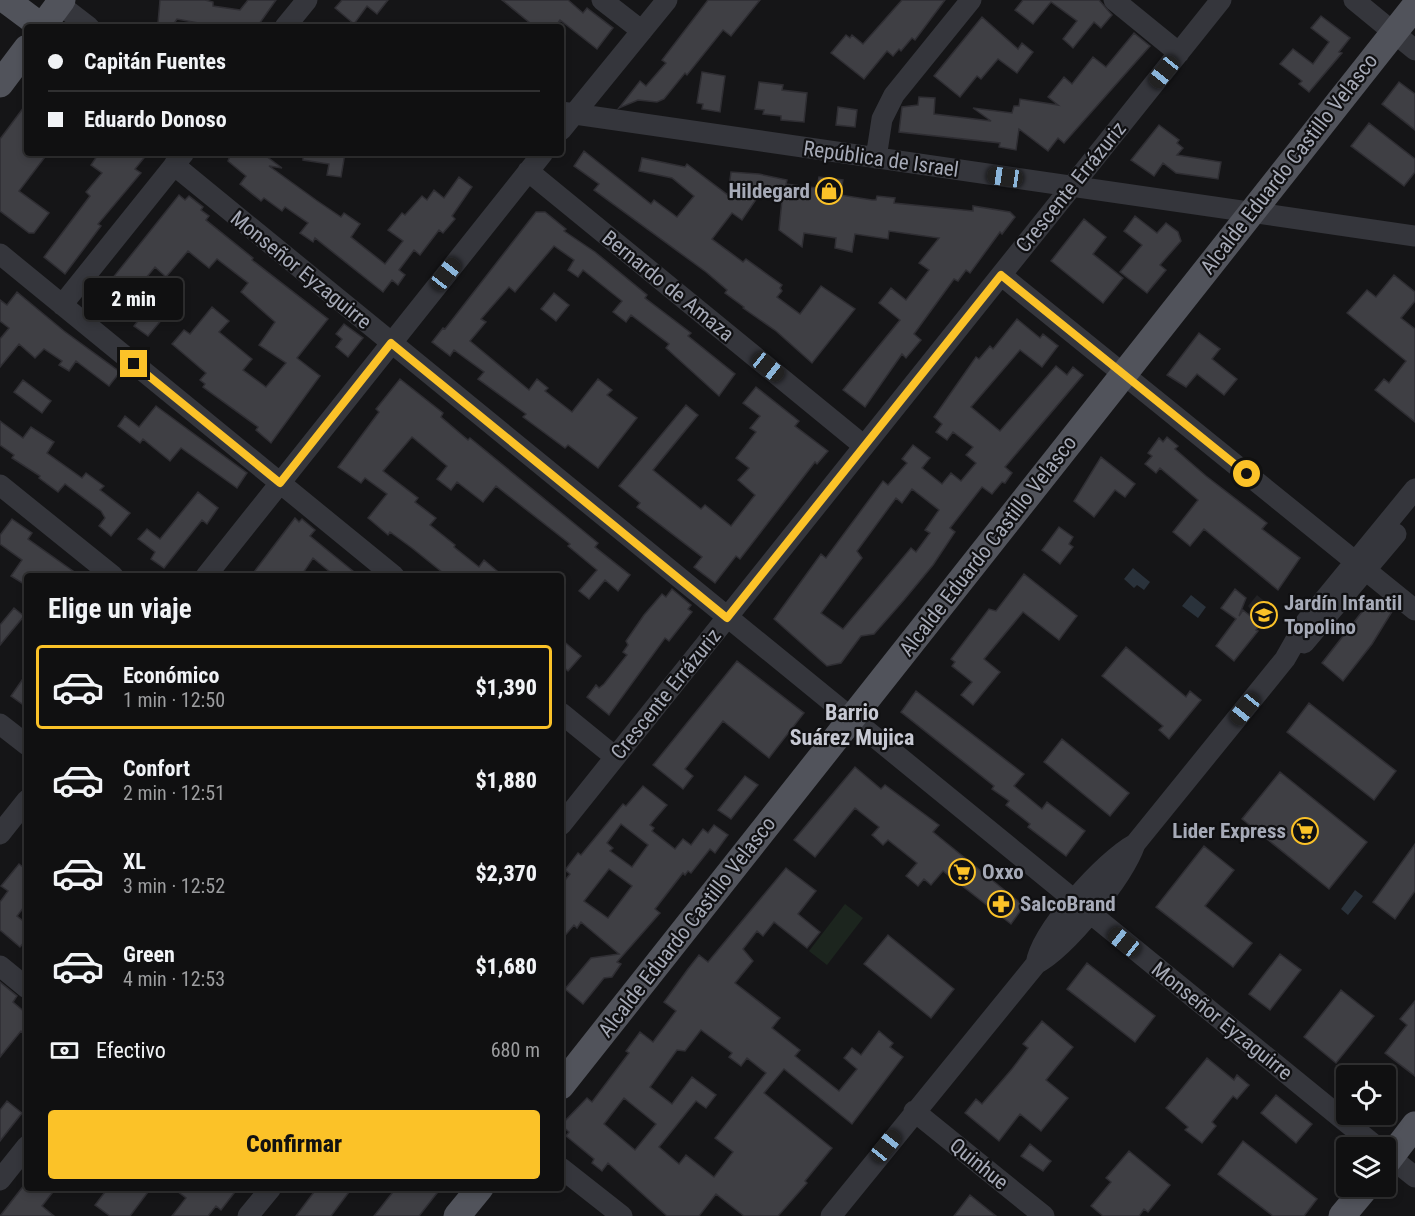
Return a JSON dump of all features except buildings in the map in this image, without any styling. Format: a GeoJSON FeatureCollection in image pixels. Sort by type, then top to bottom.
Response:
{"type":"FeatureCollection","features":[{"type":"Feature","properties":{"kind":"main road"},"geometry":{"type":"LineString","coordinates":[[6,0],[38,24]]}},
{"type":"Feature","properties":{"kind":"main road"},"geometry":{"type":"LineString","coordinates":[[44,24],[58,1]]}},
{"type":"Feature","properties":{"kind":"main road","name":"Alcalde Eduardo Castillo Velasco"},"geometry":{"type":"LineString","coordinates":[[564,1082],[1415,6]]}},
{"type":"Feature","properties":{"kind":"main road"},"geometry":{"type":"LineString","coordinates":[[0,84],[24,52]]}},
{"type":"Feature","properties":{"kind":"main road"},"geometry":{"type":"LineString","coordinates":[[1396,1144],[1415,1125]]}},
{"type":"Feature","properties":{"kind":"main road"},"geometry":{"type":"LineString","coordinates":[[457,1216],[478,1191]]}},
{"type":"Feature","properties":{"kind":"main road"},"geometry":{"type":"LineString","coordinates":[[1342,1216],[1358,1197]]}},
{"type":"Feature","properties":{"kind":"street"},"geometry":{"type":"LineString","coordinates":[[288,24],[308,0]]}},
{"type":"Feature","properties":{"kind":"street"},"geometry":{"type":"LineString","coordinates":[[602,0],[642,31]]}},
{"type":"Feature","properties":{"kind":"street"},"geometry":{"type":"LineString","coordinates":[[565,119],[667,0]]}},
{"type":"Feature","properties":{"kind":"street"},"geometry":{"type":"LineString","coordinates":[[876,158],[882,119],[894,95],[971,0]]}},
{"type":"Feature","properties":{"kind":"street"},"geometry":{"type":"LineString","coordinates":[[1114,0],[1179,53]]}},
{"type":"Feature","properties":{"kind":"street","name":"Crescente Errázuriz"},"geometry":{"type":"LineString","coordinates":[[564,821],[1221,0]]}},
{"type":"Feature","properties":{"kind":"street"},"geometry":{"type":"LineString","coordinates":[[1354,0],[1415,50]]}},
{"type":"Feature","properties":{"kind":"street"},"geometry":{"type":"LineString","coordinates":[[58,1],[85,24]]}},
{"type":"Feature","properties":{"kind":"street","name":"República de Israel"},"geometry":{"type":"LineString","coordinates":[[565,119],[876,158],[1415,236]]}},
{"type":"Feature","properties":{"kind":"street"},"geometry":{"type":"LineString","coordinates":[[208,573],[540,156]]}},
{"type":"Feature","properties":{"kind":"street"},"geometry":{"type":"LineString","coordinates":[[62,305],[179,159]]}},
{"type":"Feature","properties":{"kind":"street","name":"Monseñor Eyzaguirre"},"geometry":{"type":"LineString","coordinates":[[179,159],[391,343],[1363,1137]]}},
{"type":"Feature","properties":{"kind":"street","name":"Bernardo de Amaza"},"geometry":{"type":"LineString","coordinates":[[528,171],[864,446]]}},
{"type":"Feature","properties":{"kind":"street"},"geometry":{"type":"LineString","coordinates":[[0,254],[390,573]]}},
{"type":"Feature","properties":{"kind":"street"},"geometry":{"type":"LineString","coordinates":[[1001,275],[1415,610]]}},
{"type":"Feature","properties":{"kind":"street"},"geometry":{"type":"LineString","coordinates":[[0,485],[109,573]]}},
{"type":"Feature","properties":{"kind":"street"},"geometry":{"type":"LineString","coordinates":[[1361,566],[1415,489]]}},
{"type":"Feature","properties":{"kind":"street"},"geometry":{"type":"LineString","coordinates":[[830,1216],[1036,964],[1061,945],[1082,907],[1122,871],[1135,844],[1285,659],[1306,622],[1415,510]]}},
{"type":"Feature","properties":{"kind":"street"},"geometry":{"type":"LineString","coordinates":[[564,715],[615,757]]}},
{"type":"Feature","properties":{"kind":"street"},"geometry":{"type":"LineString","coordinates":[[0,724],[24,744]]}},
{"type":"Feature","properties":{"kind":"street"},"geometry":{"type":"LineString","coordinates":[[0,834],[24,804]]}},
{"type":"Feature","properties":{"kind":"street"},"geometry":{"type":"LineString","coordinates":[[0,966],[24,986]]}},
{"type":"Feature","properties":{"kind":"street","name":"Quinhue"},"geometry":{"type":"LineString","coordinates":[[914,1111],[1044,1216]]}},
{"type":"Feature","properties":{"kind":"street"},"geometry":{"type":"LineString","coordinates":[[0,1180],[24,1150]]}},
{"type":"Feature","properties":{"kind":"street","name":"Monseñor Eyzaguirre"},"geometry":{"type":"LineString","coordinates":[[1396,1163],[1415,1177]]}},
{"type":"Feature","properties":{"kind":"street"},"geometry":{"type":"LineString","coordinates":[[564,1170],[622,1216]]}},
{"type":"Feature","properties":{"kind":"street"},"geometry":{"type":"LineString","coordinates":[[248,1216],[268,1191]]}},
{"type":"Feature","properties":{"kind":"shaded area"},"geometry":{"type":"Polygon","coordinates":[[[1133,568],[1150,582],[1144,590],[1137,585],[1134,588],[1124,579],[1133,568]]]}},
{"type":"Feature","properties":{"kind":"shaded area"},"geometry":{"type":"Polygon","coordinates":[[[1191,595],[1206,607],[1198,618],[1182,606],[1191,595]]]}},
{"type":"Feature","properties":{"kind":"shaded area"},"geometry":{"type":"Polygon","coordinates":[[[1257,595],[1274,609],[1260,624],[1248,614],[1251,610],[1248,606],[1257,595]]]}},
{"type":"Feature","properties":{"kind":"shaded area"},"geometry":{"type":"Polygon","coordinates":[[[1355,890],[1363,896],[1348,915],[1341,909],[1355,890]]]}},
{"type":"Feature","properties":{"kind":"shaded area"},"geometry":{"type":"Polygon","coordinates":[[[845,904],[863,918],[827,965],[809,951],[845,904]]]}},
{"type":"Feature","properties":{"kind":"place","name":"Hildegard"},"geometry":{"type":"Point","coordinates":[829,191]}},
{"type":"Feature","properties":{"kind":"place","name":"Jardín Infantil Topolino"},"geometry":{"type":"Point","coordinates":[1264,615]}},
{"type":"Feature","properties":{"kind":"place","name":"Lider Express"},"geometry":{"type":"Point","coordinates":[1305,831]}},
{"type":"Feature","properties":{"kind":"place","name":"Oxxo"},"geometry":{"type":"Point","coordinates":[962,872]}},
{"type":"Feature","properties":{"kind":"place","name":"SalcoBrand"},"geometry":{"type":"Point","coordinates":[1001,904]}},
{"type":"Feature","properties":{"kind":"district","name":"Barrio Suárez Mujica"},"geometry":{"type":"Point","coordinates":[852,724]}},
{"type":"Feature","properties":{"kind":"route"},"geometry":{"type":"LineString","coordinates":[[134,364],[280,483],[391,343],[727,618],[1001,275],[1247,474]]}}]}
